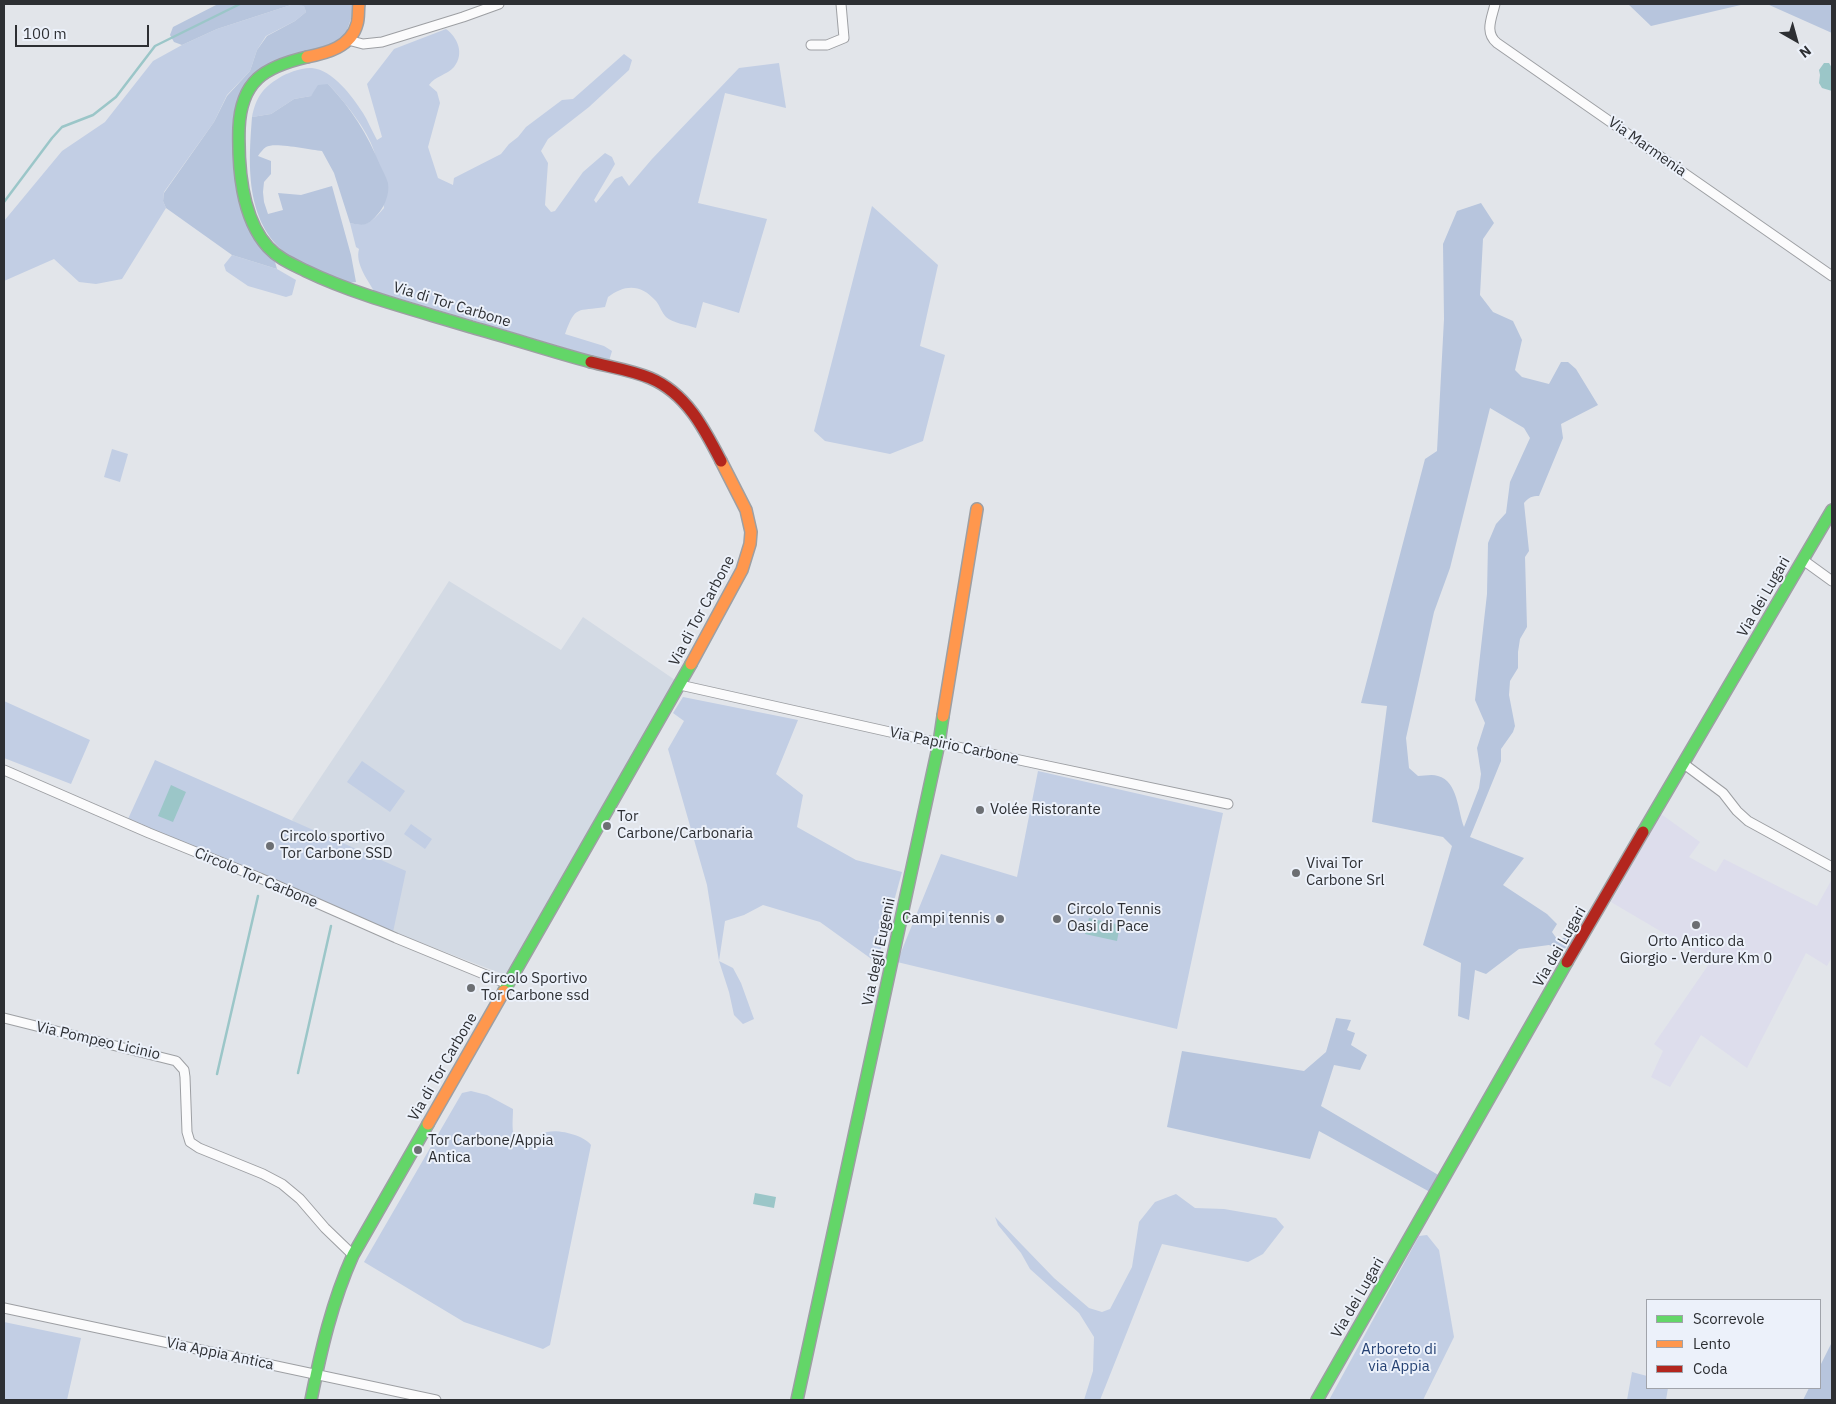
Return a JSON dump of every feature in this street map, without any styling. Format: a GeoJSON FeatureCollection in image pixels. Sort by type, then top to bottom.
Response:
{"type":"FeatureCollection","features":[{"type":"Feature","properties":{"kind":"street"},"geometry":{"type":"LineString","coordinates":[[359,4],[357,24],[348,40],[363,44],[382,42],[499,4]]}},
{"type":"Feature","properties":{"kind":"street"},"geometry":{"type":"LineString","coordinates":[[811,45],[827,45],[844,38],[841,4]]}},
{"type":"Feature","properties":{"kind":"street","name":"Via Marmenia"},"geometry":{"type":"LineString","coordinates":[[1495,4],[1489,28],[1490,35],[1497,43],[1832,276]]}},
{"type":"Feature","properties":{"kind":"street","name":"Via di Tor Carbone"},"geometry":{"type":"LineString","coordinates":[[311,1400],[330,1312],[353,1255],[680,685],[742,570],[748,555],[751,538],[748,516],[736,488],[680,396],[664,384],[631,372],[519,341],[340,286],[305,271],[276,255],[264,243],[254,226],[244,193],[241,165],[241,118],[245,95],[255,80],[270,69],[326,54],[339,48],[348,40]]}},
{"type":"Feature","properties":{"kind":"street","name":"Via degli Eugenii"},"geometry":{"type":"LineString","coordinates":[[797,1400],[939,743],[977,509]]}},
{"type":"Feature","properties":{"kind":"street","name":"Via dei Lugari"},"geometry":{"type":"LineString","coordinates":[[1317,1400],[1514,1053],[1832,510]]}},
{"type":"Feature","properties":{"kind":"street"},"geometry":{"type":"LineString","coordinates":[[1803,560],[1832,582]]}},
{"type":"Feature","properties":{"kind":"street","name":"Via Papirio Carbone"},"geometry":{"type":"LineString","coordinates":[[680,685],[939,743],[1228,804]]}},
{"type":"Feature","properties":{"kind":"street"},"geometry":{"type":"LineString","coordinates":[[1684,764],[1723,793],[1737,811],[1748,821],[1832,867]]}},
{"type":"Feature","properties":{"kind":"street","name":"Circolo Tor Carbone"},"geometry":{"type":"LineString","coordinates":[[4,770],[149,834],[260,878],[396,938],[508,984]]}},
{"type":"Feature","properties":{"kind":"street","name":"Via Pompeo Licinio"},"geometry":{"type":"LineString","coordinates":[[4,1018],[176,1060],[181,1065],[186,1078],[187,1132],[190,1142],[199,1148],[263,1174],[282,1184],[300,1199],[325,1228],[353,1255]]}},
{"type":"Feature","properties":{"kind":"street","name":"Via Appia Antica"},"geometry":{"type":"LineString","coordinates":[[4,1308],[436,1400]]}},
{"type":"Feature","properties":{"kind":"shaded area"},"geometry":{"type":"Polygon","coordinates":[[[218,4],[294,4],[217,29],[182,45],[174,42],[170,35],[173,27],[218,4]]]}},
{"type":"Feature","properties":{"kind":"shaded area"},"geometry":{"type":"Polygon","coordinates":[[[294,4],[352,4],[353,13],[345,36],[332,47],[250,84],[238,155],[263,250],[275,262],[277,269],[232,255],[166,208],[163,201],[164,193],[214,122],[227,96],[250,71],[257,50],[267,36],[295,21],[306,12],[304,6],[294,4]]]}},
{"type":"Feature","properties":{"kind":"shaded area"},"geometry":{"type":"Polygon","coordinates":[[[1628,4],[1745,4],[1651,26],[1628,4]]]}},
{"type":"Feature","properties":{"kind":"shaded area"},"geometry":{"type":"Polygon","coordinates":[[[1767,4],[1832,4],[1832,33],[1767,4]]]}},
{"type":"Feature","properties":{"kind":"shaded area"},"geometry":{"type":"Polygon","coordinates":[[[1824,63],[1829,63],[1832,68],[1832,91],[1822,88],[1819,83],[1819,70],[1824,63]]]}},
{"type":"Feature","properties":{"kind":"shaded area"},"geometry":{"type":"Polygon","coordinates":[[[328,84],[358,122],[370,143],[388,183],[386,200],[374,219],[365,224],[350,223],[334,173],[322,151],[270,146],[266,147],[258,156],[271,161],[271,174],[264,182],[263,192],[268,214],[283,210],[278,193],[301,195],[332,186],[351,255],[356,282],[348,283],[305,266],[277,245],[265,230],[258,213],[253,195],[251,176],[252,117],[271,114],[294,99],[311,96],[318,85],[328,84]]]}},
{"type":"Feature","properties":{"kind":"shaded area"},"geometry":{"type":"Polygon","coordinates":[[[1481,203],[1494,223],[1483,239],[1480,295],[1493,312],[1513,321],[1522,340],[1515,370],[1522,377],[1549,384],[1561,362],[1568,362],[1576,369],[1598,405],[1561,424],[1563,438],[1539,496],[1531,497],[1524,503],[1529,551],[1525,557],[1527,627],[1520,639],[1518,668],[1510,681],[1509,695],[1515,726],[1501,749],[1501,761],[1470,837],[1524,858],[1503,885],[1547,914],[1557,924],[1552,932],[1557,939],[1571,937],[1573,943],[1562,950],[1549,945],[1519,949],[1486,974],[1475,970],[1469,1020],[1458,1016],[1461,963],[1423,945],[1452,846],[1443,837],[1372,822],[1387,706],[1361,703],[1425,459],[1437,451],[1444,319],[1443,244],[1457,211],[1481,203]],[[1490,408],[1450,568],[1434,612],[1406,738],[1409,768],[1418,776],[1438,776],[1450,784],[1464,827],[1479,788],[1481,774],[1477,748],[1485,723],[1475,700],[1487,594],[1488,543],[1496,524],[1506,513],[1510,482],[1530,438],[1524,428],[1490,408]]]}},
{"type":"Feature","properties":{"kind":"shaded area"},"geometry":{"type":"Polygon","coordinates":[[[449,581],[561,650],[583,617],[675,680],[505,975],[393,932],[292,820],[386,680],[449,581]]]}},
{"type":"Feature","properties":{"kind":"shaded area"},"geometry":{"type":"Polygon","coordinates":[[[171,785],[186,792],[173,822],[158,816],[171,785]]]}},
{"type":"Feature","properties":{"kind":"shaded area"},"geometry":{"type":"Polygon","coordinates":[[[1661,814],[1700,842],[1689,857],[1716,872],[1724,859],[1817,906],[1832,879],[1832,957],[1827,966],[1806,953],[1747,1068],[1701,1035],[1670,1087],[1651,1077],[1663,1051],[1654,1044],[1711,961],[1611,902],[1661,814]]]}},
{"type":"Feature","properties":{"kind":"shaded area"},"geometry":{"type":"Polygon","coordinates":[[[1089,918],[1120,925],[1117,941],[1085,934],[1089,918]]]}},
{"type":"Feature","properties":{"kind":"shaded area"},"geometry":{"type":"Polygon","coordinates":[[[1336,1018],[1351,1020],[1347,1030],[1355,1033],[1351,1045],[1367,1055],[1360,1070],[1334,1065],[1321,1106],[1440,1176],[1430,1192],[1319,1131],[1310,1159],[1167,1127],[1182,1051],[1304,1071],[1326,1052],[1336,1018]]]}},
{"type":"Feature","properties":{"kind":"shaded area"},"geometry":{"type":"Polygon","coordinates":[[[755,1193],[776,1197],[774,1208],[753,1204],[755,1193]]]}},
{"type":"Feature","properties":{"kind":"shaded area"},"geometry":{"type":"Polygon","coordinates":[[[1832,1342],[1832,1400],[1803,1400],[1808,1389],[1821,1389],[1821,1364],[1832,1342]]]}},
{"type":"Feature","properties":{"kind":"green space"},"geometry":{"type":"Polygon","coordinates":[[[294,4],[304,5],[306,12],[295,21],[266,36],[257,50],[250,71],[227,95],[214,122],[164,192],[163,201],[166,208],[122,279],[96,284],[79,282],[54,259],[4,281],[4,221],[62,151],[105,122],[153,61],[217,29],[294,4]]]}},
{"type":"Feature","properties":{"kind":"green space"},"geometry":{"type":"Polygon","coordinates":[[[446,29],[456,41],[459,56],[454,67],[429,85],[437,92],[440,103],[428,147],[438,178],[453,185],[454,178],[501,154],[526,127],[562,100],[573,99],[624,54],[632,60],[629,70],[589,107],[548,139],[541,151],[548,163],[545,205],[551,212],[555,211],[583,172],[605,153],[612,157],[615,164],[594,200],[596,203],[615,179],[622,176],[629,186],[652,159],[739,68],[779,63],[786,108],[725,93],[698,203],[767,219],[739,313],[703,302],[696,328],[669,319],[656,301],[645,291],[633,288],[621,290],[608,297],[605,307],[583,310],[575,314],[565,334],[604,346],[612,351],[609,361],[374,291],[360,265],[359,249],[356,247],[350,223],[362,224],[370,222],[384,208],[376,158],[371,143],[361,125],[328,84],[311,96],[294,99],[271,114],[252,117],[258,99],[273,82],[295,71],[312,68],[327,73],[348,92],[363,113],[377,140],[382,137],[367,84],[394,49],[446,29]]]}},
{"type":"Feature","properties":{"kind":"green space"},"geometry":{"type":"Polygon","coordinates":[[[872,206],[938,265],[920,346],[945,355],[923,441],[890,454],[825,441],[814,431],[872,206]]]}},
{"type":"Feature","properties":{"kind":"green space"},"geometry":{"type":"Polygon","coordinates":[[[232,255],[277,269],[296,280],[292,295],[286,297],[248,286],[226,271],[224,265],[232,255]]]}},
{"type":"Feature","properties":{"kind":"green space"},"geometry":{"type":"Polygon","coordinates":[[[112,449],[128,454],[120,482],[104,477],[112,449]]]}},
{"type":"Feature","properties":{"kind":"green space"},"geometry":{"type":"Polygon","coordinates":[[[683,697],[798,720],[776,774],[803,795],[797,827],[856,860],[902,872],[877,963],[820,922],[763,905],[744,915],[725,921],[719,961],[707,885],[668,749],[684,721],[673,713],[683,697]]]}},
{"type":"Feature","properties":{"kind":"green space"},"geometry":{"type":"Polygon","coordinates":[[[4,701],[90,740],[71,784],[4,758],[4,701]]]}},
{"type":"Feature","properties":{"kind":"green space","name":"Circolo sportivo Tor Carbone SSD"},"geometry":{"type":"Polygon","coordinates":[[[155,760],[406,871],[393,932],[128,819],[155,760]]]}},
{"type":"Feature","properties":{"kind":"green space"},"geometry":{"type":"Polygon","coordinates":[[[362,761],[405,791],[390,812],[347,782],[362,761]]]}},
{"type":"Feature","properties":{"kind":"green space","name":"Circolo Tennis Oasi di Pace"},"geometry":{"type":"Polygon","coordinates":[[[1038,771],[1223,813],[1177,1029],[897,962],[941,854],[1017,877],[1038,771]]]}},
{"type":"Feature","properties":{"kind":"green space"},"geometry":{"type":"Polygon","coordinates":[[[411,824],[432,839],[425,849],[404,834],[411,824]]]}},
{"type":"Feature","properties":{"kind":"green space"},"geometry":{"type":"Polygon","coordinates":[[[719,961],[733,968],[741,983],[754,1019],[743,1024],[734,1015],[719,961]]]}},
{"type":"Feature","properties":{"kind":"green space"},"geometry":{"type":"Polygon","coordinates":[[[471,1091],[487,1095],[513,1109],[514,1137],[521,1145],[526,1147],[540,1135],[553,1131],[575,1135],[591,1145],[550,1345],[543,1349],[464,1322],[364,1262],[462,1093],[471,1091]]]}},
{"type":"Feature","properties":{"kind":"green space"},"geometry":{"type":"Polygon","coordinates":[[[1176,1194],[1195,1208],[1224,1209],[1276,1218],[1284,1227],[1263,1254],[1248,1262],[1162,1244],[1100,1400],[1084,1400],[1093,1371],[1094,1337],[1079,1313],[1030,1269],[1021,1253],[998,1225],[995,1217],[1054,1278],[1089,1308],[1102,1312],[1110,1309],[1132,1267],[1139,1222],[1155,1202],[1176,1194]]]}},
{"type":"Feature","properties":{"kind":"green space","name":"Arboreto di via Appia"},"geometry":{"type":"Polygon","coordinates":[[[1427,1235],[1439,1250],[1454,1337],[1423,1400],[1329,1400],[1419,1236],[1427,1235]]]}},
{"type":"Feature","properties":{"kind":"green space"},"geometry":{"type":"Polygon","coordinates":[[[4,1322],[81,1338],[67,1400],[4,1400],[4,1322]]]}},
{"type":"Feature","properties":{"kind":"green space"},"geometry":{"type":"Polygon","coordinates":[[[1632,1372],[1646,1376],[1646,1389],[1668,1389],[1666,1400],[1627,1400],[1632,1372]]]}},
{"type":"Feature","properties":{"kind":"waterway"},"geometry":{"type":"LineString","coordinates":[[4,202],[62,127],[93,115],[116,97],[155,46],[240,4]]}},
{"type":"Feature","properties":{"kind":"waterway"},"geometry":{"type":"LineString","coordinates":[[217,1074],[258,896]]}},
{"type":"Feature","properties":{"kind":"waterway"},"geometry":{"type":"LineString","coordinates":[[298,1073],[331,926]]}},
{"type":"Feature","properties":{"kind":"traffic: fast"},"geometry":{"type":"LineString","coordinates":[[307,57],[267,71],[250,88],[244,98],[241,112],[239,159],[243,191],[252,221],[268,247],[291,263],[346,288],[591,362]]}},
{"type":"Feature","properties":{"kind":"traffic: fast"},"geometry":{"type":"LineString","coordinates":[[1643,832],[1832,510]]}},
{"type":"Feature","properties":{"kind":"traffic: fast"},"geometry":{"type":"LineString","coordinates":[[504,991],[691,664]]}},
{"type":"Feature","properties":{"kind":"traffic: fast"},"geometry":{"type":"LineString","coordinates":[[797,1400],[939,743],[943,716]]}},
{"type":"Feature","properties":{"kind":"traffic: fast"},"geometry":{"type":"LineString","coordinates":[[1317,1400],[1567,962]]}},
{"type":"Feature","properties":{"kind":"traffic: fast"},"geometry":{"type":"LineString","coordinates":[[311,1400],[328,1326],[339,1290],[353,1255],[428,1124]]}},
{"type":"Feature","properties":{"kind":"traffic: slow"},"geometry":{"type":"LineString","coordinates":[[307,57],[337,48],[349,38],[357,24],[359,4]]}},
{"type":"Feature","properties":{"kind":"traffic: slow"},"geometry":{"type":"LineString","coordinates":[[691,664],[742,570],[750,544],[751,532],[746,510],[721,461]]}},
{"type":"Feature","properties":{"kind":"traffic: slow"},"geometry":{"type":"LineString","coordinates":[[943,716],[977,509]]}},
{"type":"Feature","properties":{"kind":"traffic: slow"},"geometry":{"type":"LineString","coordinates":[[428,1124],[504,991]]}},
{"type":"Feature","properties":{"kind":"traffic: jam"},"geometry":{"type":"LineString","coordinates":[[591,362],[643,375],[674,393],[684,402],[701,424],[721,461]]}},
{"type":"Feature","properties":{"kind":"traffic: jam"},"geometry":{"type":"LineString","coordinates":[[1567,962],[1643,832]]}},
{"type":"Feature","properties":{"kind":"place","name":"Volée Ristorante"},"geometry":{"type":"Point","coordinates":[980,810]}},
{"type":"Feature","properties":{"kind":"place","name":"Tor Carbone/Carbonaria"},"geometry":{"type":"Point","coordinates":[607,826]}},
{"type":"Feature","properties":{"kind":"place","name":"Circolo sportivo Tor Carbone SSD"},"geometry":{"type":"Point","coordinates":[270,846]}},
{"type":"Feature","properties":{"kind":"place","name":"Vivai Tor Carbone Srl"},"geometry":{"type":"Point","coordinates":[1296,873]}},
{"type":"Feature","properties":{"kind":"place","name":"Campi tennis"},"geometry":{"type":"Point","coordinates":[1000,919]}},
{"type":"Feature","properties":{"kind":"place","name":"Circolo Tennis Oasi di Pace"},"geometry":{"type":"Point","coordinates":[1057,919]}},
{"type":"Feature","properties":{"kind":"place","name":"Orto Antico da Giorgio - Verdure Km 0"},"geometry":{"type":"Point","coordinates":[1696,925]}},
{"type":"Feature","properties":{"kind":"place","name":"Circolo Sportivo Tor Carbone ssd"},"geometry":{"type":"Point","coordinates":[471,988]}},
{"type":"Feature","properties":{"kind":"place","name":"Tor Carbone/Appia Antica"},"geometry":{"type":"Point","coordinates":[418,1150]}}]}
